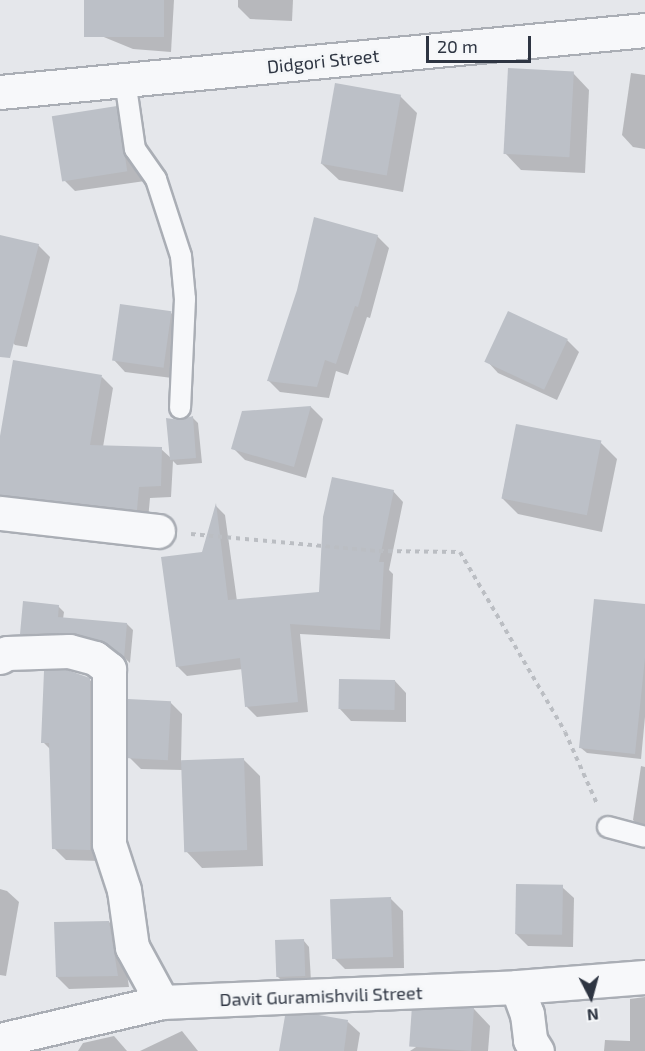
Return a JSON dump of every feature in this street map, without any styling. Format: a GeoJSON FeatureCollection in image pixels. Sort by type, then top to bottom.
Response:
{"type":"FeatureCollection","features":[{"type":"Feature","properties":{"kind":"street","name":"Didgori Street"},"geometry":{"type":"LineString","coordinates":[[0,92],[645,30]]}},
{"type":"Feature","properties":{"kind":"street"},"geometry":{"type":"LineString","coordinates":[[0,513],[158,531]]}},
{"type":"Feature","properties":{"kind":"street"},"geometry":{"type":"LineString","coordinates":[[0,657],[7,652],[69,651],[95,658],[109,669],[109,844],[124,890],[132,947],[162,1002]]}},
{"type":"Feature","properties":{"kind":"street","name":"Davit Guramishvili Street"},"geometry":{"type":"LineString","coordinates":[[0,1040],[162,1002],[518,987],[645,977]]}},
{"type":"Feature","properties":{"kind":"street"},"geometry":{"type":"LineString","coordinates":[[518,987],[527,1014],[530,1040],[537,1051]]}},
{"type":"Feature","properties":{"kind":"lane"},"geometry":{"type":"LineString","coordinates":[[125,80],[135,149],[156,179],[181,256],[184,299],[180,408]]}},
{"type":"Feature","properties":{"kind":"lane"},"geometry":{"type":"LineString","coordinates":[[608,827],[645,837]]}},
{"type":"Feature","properties":{"kind":"path"},"geometry":{"type":"LineString","coordinates":[[158,531],[380,551],[460,552],[565,732],[608,827]]}},
{"type":"Feature","properties":{"kind":"building"},"geometry":{"type":"Polygon","coordinates":[[[84,0],[164,0],[164,37],[84,37],[84,0]]]}},
{"type":"Feature","properties":{"kind":"building"},"geometry":{"type":"Polygon","coordinates":[[[508,68],[574,71],[569,157],[503,154],[508,68]]]}},
{"type":"Feature","properties":{"kind":"building"},"geometry":{"type":"Polygon","coordinates":[[[335,83],[401,95],[387,175],[321,164],[335,83]]]}},
{"type":"Feature","properties":{"kind":"building"},"geometry":{"type":"Polygon","coordinates":[[[117,106],[127,171],[62,182],[52,116],[117,106]]]}},
{"type":"Feature","properties":{"kind":"building"},"geometry":{"type":"Polygon","coordinates":[[[314,217],[378,235],[358,307],[355,306],[336,364],[325,360],[317,387],[267,381],[297,290],[314,217]]]}},
{"type":"Feature","properties":{"kind":"building"},"geometry":{"type":"Polygon","coordinates":[[[0,235],[39,244],[10,358],[0,357],[0,235]]]}},
{"type":"Feature","properties":{"kind":"building"},"geometry":{"type":"Polygon","coordinates":[[[120,304],[171,311],[164,368],[112,360],[120,304]]]}},
{"type":"Feature","properties":{"kind":"building"},"geometry":{"type":"Polygon","coordinates":[[[508,311],[568,339],[544,390],[484,362],[508,311]]]}},
{"type":"Feature","properties":{"kind":"building"},"geometry":{"type":"Polygon","coordinates":[[[13,360],[102,375],[90,445],[162,447],[161,486],[139,487],[137,510],[0,495],[0,436],[13,360]]]}},
{"type":"Feature","properties":{"kind":"building"},"geometry":{"type":"Polygon","coordinates":[[[311,406],[294,467],[231,449],[242,411],[311,406]]]}},
{"type":"Feature","properties":{"kind":"building"},"geometry":{"type":"Polygon","coordinates":[[[193,416],[196,458],[170,460],[166,418],[180,420],[193,416]]]}},
{"type":"Feature","properties":{"kind":"building"},"geometry":{"type":"Polygon","coordinates":[[[516,424],[601,441],[587,515],[501,499],[516,424]]]}},
{"type":"Feature","properties":{"kind":"building"},"geometry":{"type":"Polygon","coordinates":[[[332,477],[394,490],[379,562],[384,562],[380,630],[290,624],[298,702],[245,707],[240,658],[176,667],[161,557],[202,552],[216,503],[228,600],[319,592],[323,517],[332,477]]]}},
{"type":"Feature","properties":{"kind":"building"},"geometry":{"type":"Polygon","coordinates":[[[594,599],[645,604],[645,658],[635,754],[579,748],[594,599]]]}},
{"type":"Feature","properties":{"kind":"building"},"geometry":{"type":"Polygon","coordinates":[[[23,601],[59,605],[58,617],[127,623],[124,659],[106,643],[74,633],[20,634],[23,601]]]}},
{"type":"Feature","properties":{"kind":"building"},"geometry":{"type":"Polygon","coordinates":[[[67,670],[90,678],[90,850],[52,849],[49,743],[41,743],[44,671],[67,670]]]}},
{"type":"Feature","properties":{"kind":"building"},"geometry":{"type":"Polygon","coordinates":[[[339,679],[395,680],[394,710],[338,709],[339,679]]]}},
{"type":"Feature","properties":{"kind":"building"},"geometry":{"type":"Polygon","coordinates":[[[128,699],[171,701],[168,760],[125,758],[128,699]]]}},
{"type":"Feature","properties":{"kind":"building"},"geometry":{"type":"Polygon","coordinates":[[[244,758],[247,850],[184,852],[181,760],[244,758]]]}},
{"type":"Feature","properties":{"kind":"building"},"geometry":{"type":"Polygon","coordinates":[[[516,884],[563,885],[562,935],[515,934],[516,884]]]}},
{"type":"Feature","properties":{"kind":"building"},"geometry":{"type":"Polygon","coordinates":[[[391,897],[393,957],[332,959],[330,899],[391,897]]]}},
{"type":"Feature","properties":{"kind":"building"},"geometry":{"type":"Polygon","coordinates":[[[109,921],[118,976],[56,977],[54,922],[109,921]]]}},
{"type":"Feature","properties":{"kind":"building"},"geometry":{"type":"Polygon","coordinates":[[[304,939],[305,976],[276,977],[275,940],[304,939]]]}},
{"type":"Feature","properties":{"kind":"building"},"geometry":{"type":"Polygon","coordinates":[[[412,1004],[474,1008],[471,1051],[409,1047],[412,1004]]]}},
{"type":"Feature","properties":{"kind":"building"},"geometry":{"type":"Polygon","coordinates":[[[313,1014],[348,1020],[344,1051],[279,1051],[285,1016],[313,1014]]]}}]}
